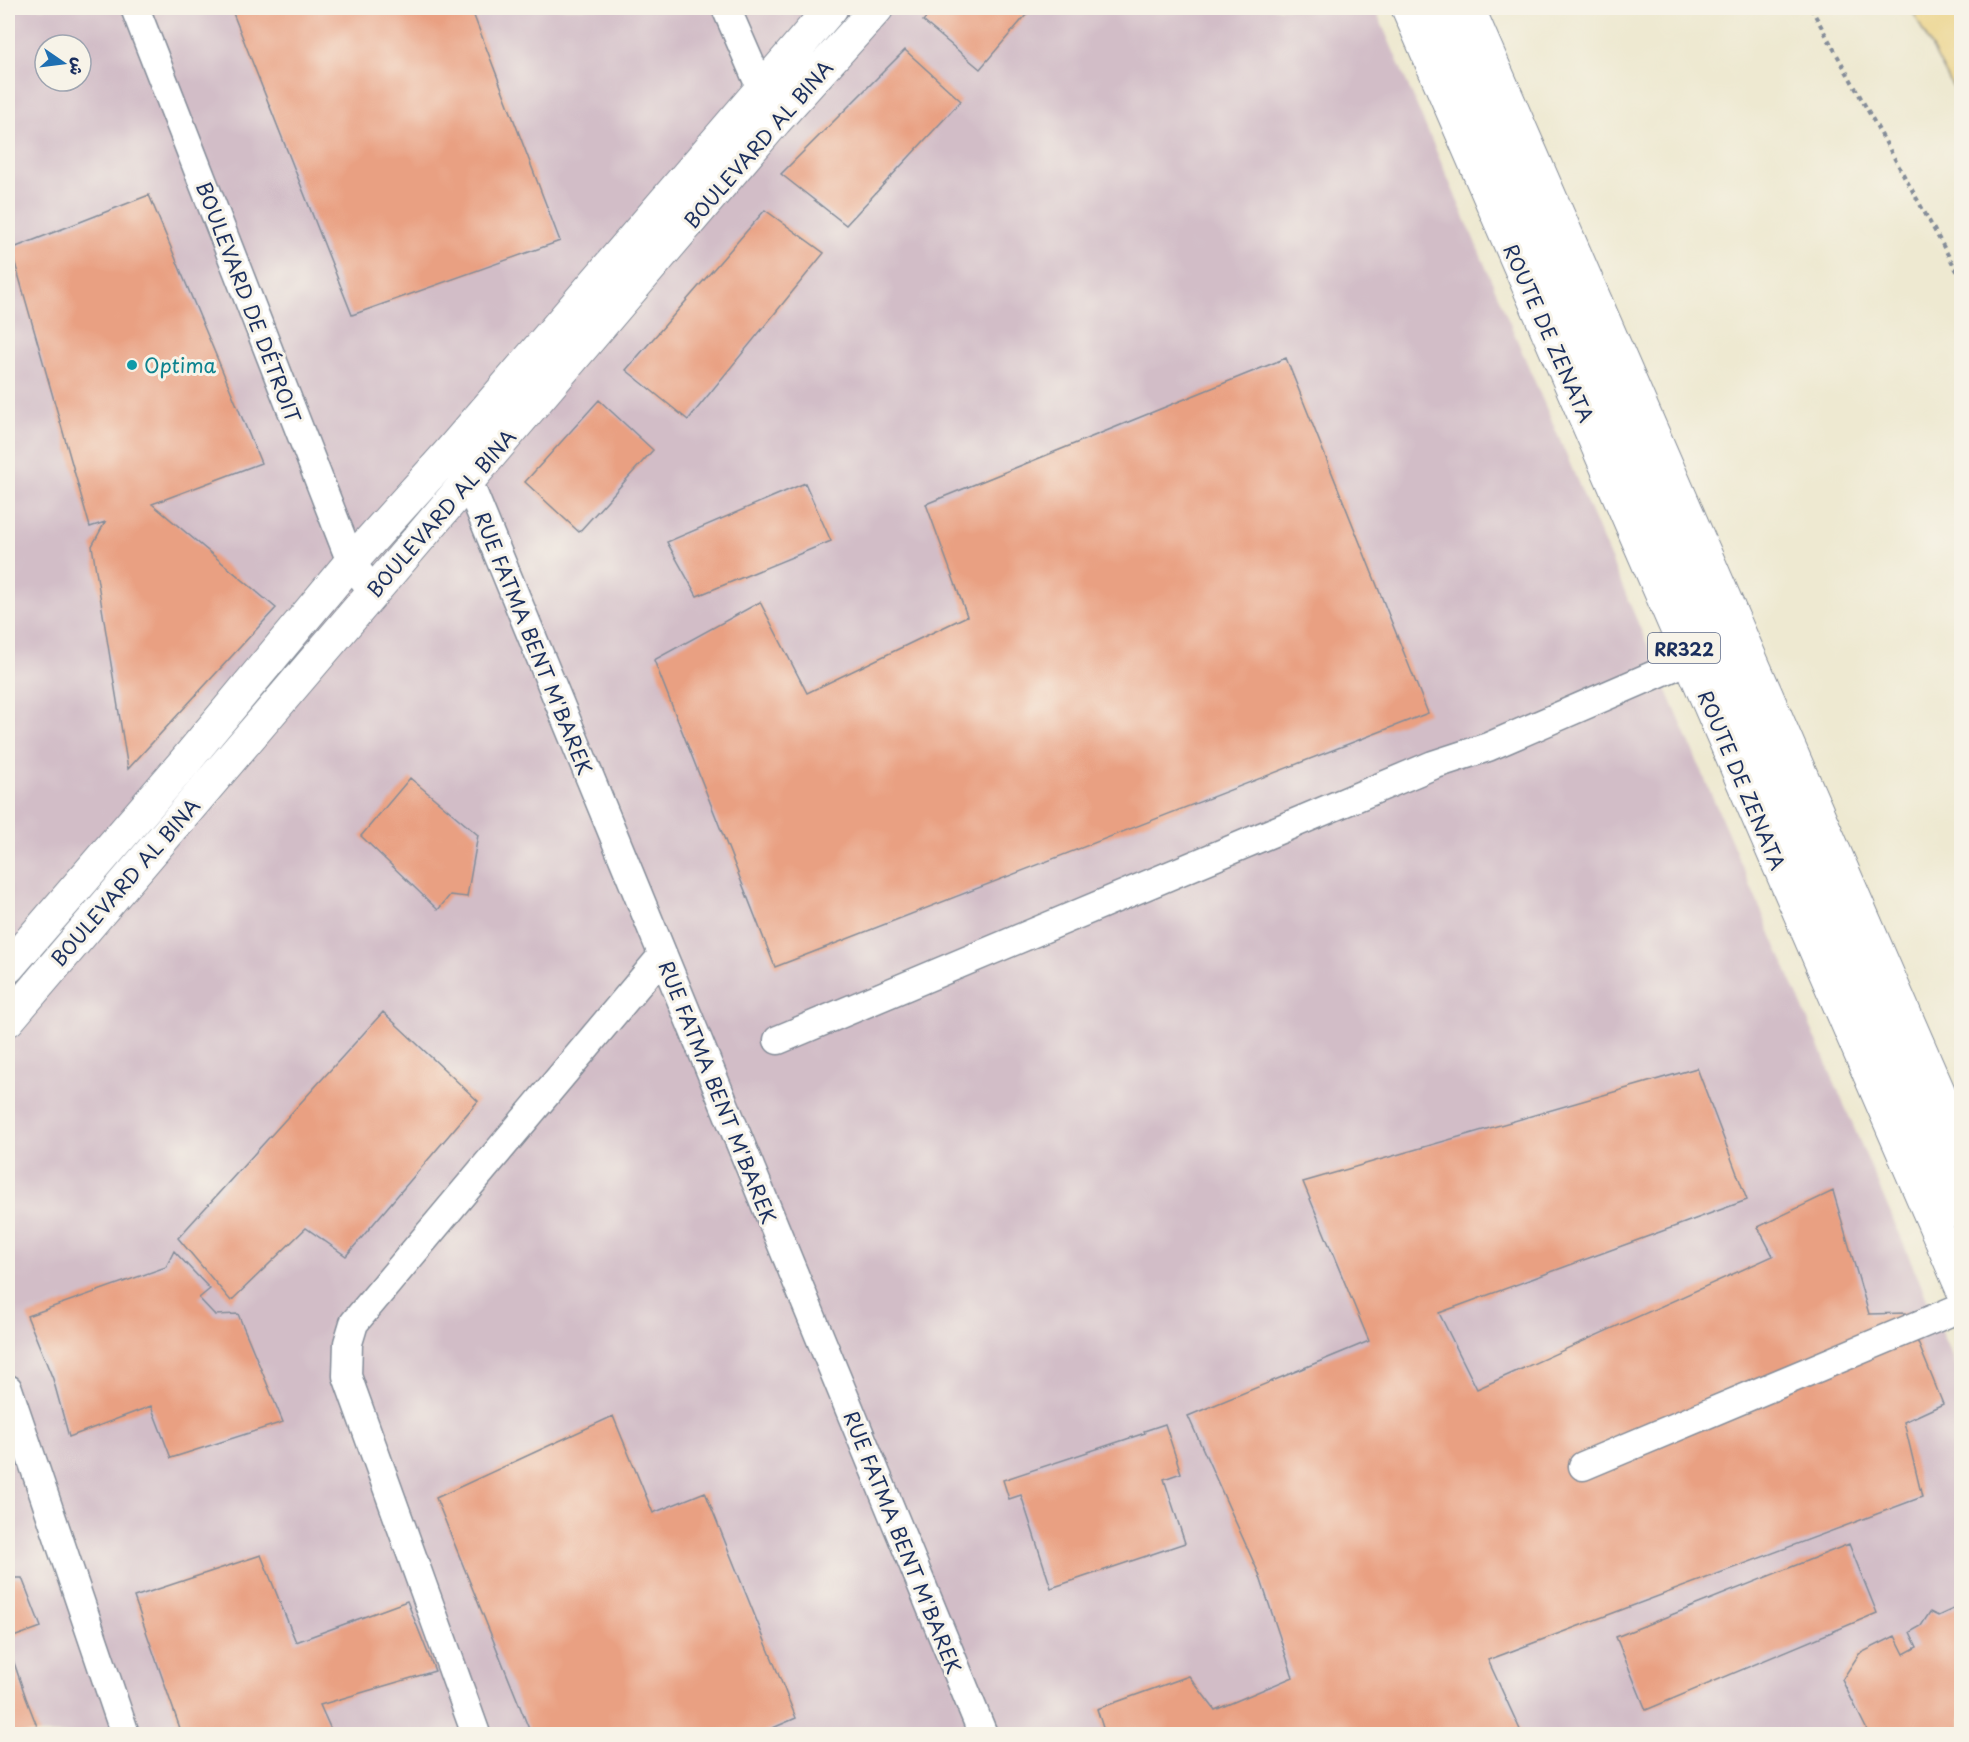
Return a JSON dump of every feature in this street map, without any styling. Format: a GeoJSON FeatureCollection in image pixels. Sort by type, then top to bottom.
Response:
{"type":"FeatureCollection","features":[{"type":"Feature","properties":{"kind":"main road","name":"BOULEVARD AL BINA"},"geometry":{"type":"LineString","coordinates":[[8,967],[183,764],[351,562],[450,452],[760,87],[831,8]]}},
{"type":"Feature","properties":{"kind":"main road","name":"BOULEVARD AL BINA"},"geometry":{"type":"LineString","coordinates":[[8,1020],[775,122],[877,8]]}},
{"type":"Feature","properties":{"kind":"main road","name":"ROUTE DE ZENATA"},"geometry":{"type":"LineString","coordinates":[[1408,8],[1962,1288]]}},
{"type":"Feature","properties":{"kind":"main road","name":"ROUTE DE ZENATA"},"geometry":{"type":"LineString","coordinates":[[1421,8],[1444,67],[1962,1256]]}},
{"type":"Feature","properties":{"kind":"main road","name":"ROUTE DE ZENATA"},"geometry":{"type":"LineString","coordinates":[[1437,8],[1962,1212]]}},
{"type":"Feature","properties":{"kind":"main road","name":"RR322"},"geometry":{"type":"LineString","coordinates":[[1468,8],[1962,1146]]}},
{"type":"Feature","properties":{"kind":"lane","name":"BOULEVARD DE DÉTROIT"},"geometry":{"type":"LineString","coordinates":[[135,8],[351,562],[373,592]]}},
{"type":"Feature","properties":{"kind":"lane"},"geometry":{"type":"LineString","coordinates":[[726,8],[775,122]]}},
{"type":"Feature","properties":{"kind":"lane","name":"RUE FATMA BENT M'BAREK"},"geometry":{"type":"LineString","coordinates":[[450,452],[468,481],[983,1734]]}},
{"type":"Feature","properties":{"kind":"lane"},"geometry":{"type":"LineString","coordinates":[[778,1040],[1433,765],[1488,747],[1689,660]]}},
{"type":"Feature","properties":{"kind":"lane"},"geometry":{"type":"LineString","coordinates":[[476,1734],[347,1376],[348,1343],[354,1323],[662,956]]}},
{"type":"Feature","properties":{"kind":"lane"},"geometry":{"type":"LineString","coordinates":[[1583,1466],[1962,1307]]}},
{"type":"Feature","properties":{"kind":"lane"},"geometry":{"type":"LineString","coordinates":[[8,1389],[125,1734]]}},
{"type":"Feature","properties":{"kind":"path"},"geometry":{"type":"LineString","coordinates":[[1811,8],[1962,280]]}},
{"type":"Feature","properties":{"kind":"shaded area"},"geometry":{"type":"Polygon","coordinates":[[[8,8],[1375,8],[1961,1378],[1961,1734],[8,1734],[8,8]]]}},
{"type":"Feature","properties":{"kind":"sand"},"geometry":{"type":"Polygon","coordinates":[[[1911,8],[1961,8],[1961,103],[1911,8]]]}},
{"type":"Feature","properties":{"kind":"building"},"geometry":{"type":"Polygon","coordinates":[[[231,8],[471,8],[560,241],[352,315],[231,8]]]}},
{"type":"Feature","properties":{"kind":"building"},"geometry":{"type":"Polygon","coordinates":[[[935,8],[1032,8],[980,69],[923,21],[935,8]]]}},
{"type":"Feature","properties":{"kind":"building"},"geometry":{"type":"Polygon","coordinates":[[[905,50],[961,101],[846,225],[781,174],[905,50]]]}},
{"type":"Feature","properties":{"kind":"building","name":"Optima"},"geometry":{"type":"Polygon","coordinates":[[[149,195],[261,463],[152,504],[276,608],[128,769],[92,546],[105,522],[90,527],[11,249],[149,195]]]}},
{"type":"Feature","properties":{"kind":"building"},"geometry":{"type":"Polygon","coordinates":[[[765,210],[824,253],[688,420],[626,370],[765,210]]]}},
{"type":"Feature","properties":{"kind":"building"},"geometry":{"type":"Polygon","coordinates":[[[1286,358],[1428,713],[775,967],[654,660],[760,602],[807,693],[967,616],[926,504],[1286,358]]]}},
{"type":"Feature","properties":{"kind":"building"},"geometry":{"type":"Polygon","coordinates":[[[599,400],[653,450],[579,532],[525,482],[599,400]]]}},
{"type":"Feature","properties":{"kind":"building"},"geometry":{"type":"Polygon","coordinates":[[[805,483],[831,541],[697,596],[667,542],[805,483]]]}},
{"type":"Feature","properties":{"kind":"building"},"geometry":{"type":"Polygon","coordinates":[[[410,778],[478,835],[467,897],[450,895],[438,910],[361,836],[410,778]]]}},
{"type":"Feature","properties":{"kind":"building"},"geometry":{"type":"Polygon","coordinates":[[[383,1012],[478,1101],[346,1256],[306,1228],[231,1301],[178,1238],[383,1012]]]}},
{"type":"Feature","properties":{"kind":"building"},"geometry":{"type":"Polygon","coordinates":[[[1697,1068],[1747,1200],[1439,1313],[1477,1389],[1773,1256],[1758,1227],[1833,1191],[1869,1314],[1906,1313],[1943,1404],[1904,1422],[1922,1497],[1488,1660],[1522,1734],[1105,1734],[1097,1709],[1189,1676],[1215,1710],[1293,1677],[1259,1574],[1188,1416],[1369,1341],[1303,1182],[1697,1068]]]}},
{"type":"Feature","properties":{"kind":"building"},"geometry":{"type":"Polygon","coordinates":[[[174,1251],[210,1289],[199,1298],[215,1315],[238,1314],[283,1422],[171,1458],[151,1406],[69,1437],[53,1379],[27,1316],[166,1267],[174,1251]]]}},
{"type":"Feature","properties":{"kind":"building"},"geometry":{"type":"Polygon","coordinates":[[[613,1416],[653,1513],[705,1492],[796,1718],[759,1734],[531,1734],[436,1498],[613,1416]]]}},
{"type":"Feature","properties":{"kind":"building"},"geometry":{"type":"Polygon","coordinates":[[[1165,1424],[1181,1473],[1164,1479],[1185,1543],[1051,1588],[1021,1495],[1009,1499],[1003,1480],[1145,1433],[1144,1431],[1165,1424]]]}},
{"type":"Feature","properties":{"kind":"building"},"geometry":{"type":"Polygon","coordinates":[[[1849,1544],[1877,1613],[1646,1710],[1616,1637],[1849,1544]]]}},
{"type":"Feature","properties":{"kind":"building"},"geometry":{"type":"Polygon","coordinates":[[[261,1555],[296,1642],[407,1601],[435,1671],[320,1705],[333,1734],[182,1734],[134,1597],[261,1555]]]}},
{"type":"Feature","properties":{"kind":"building"},"geometry":{"type":"Polygon","coordinates":[[[8,1578],[22,1578],[41,1627],[8,1639],[8,1578]]]}},
{"type":"Feature","properties":{"kind":"building"},"geometry":{"type":"Polygon","coordinates":[[[1962,1605],[1962,1734],[1869,1734],[1842,1680],[1859,1654],[1895,1636],[1904,1654],[1917,1647],[1910,1632],[1921,1626],[1930,1612],[1938,1616],[1962,1605]]]}},
{"type":"Feature","properties":{"kind":"building"},"geometry":{"type":"Polygon","coordinates":[[[8,1645],[26,1698],[40,1734],[8,1734],[8,1645]]]}},
{"type":"Feature","properties":{"kind":"place","name":"Optima"},"geometry":{"type":"Point","coordinates":[132,365]}}]}
